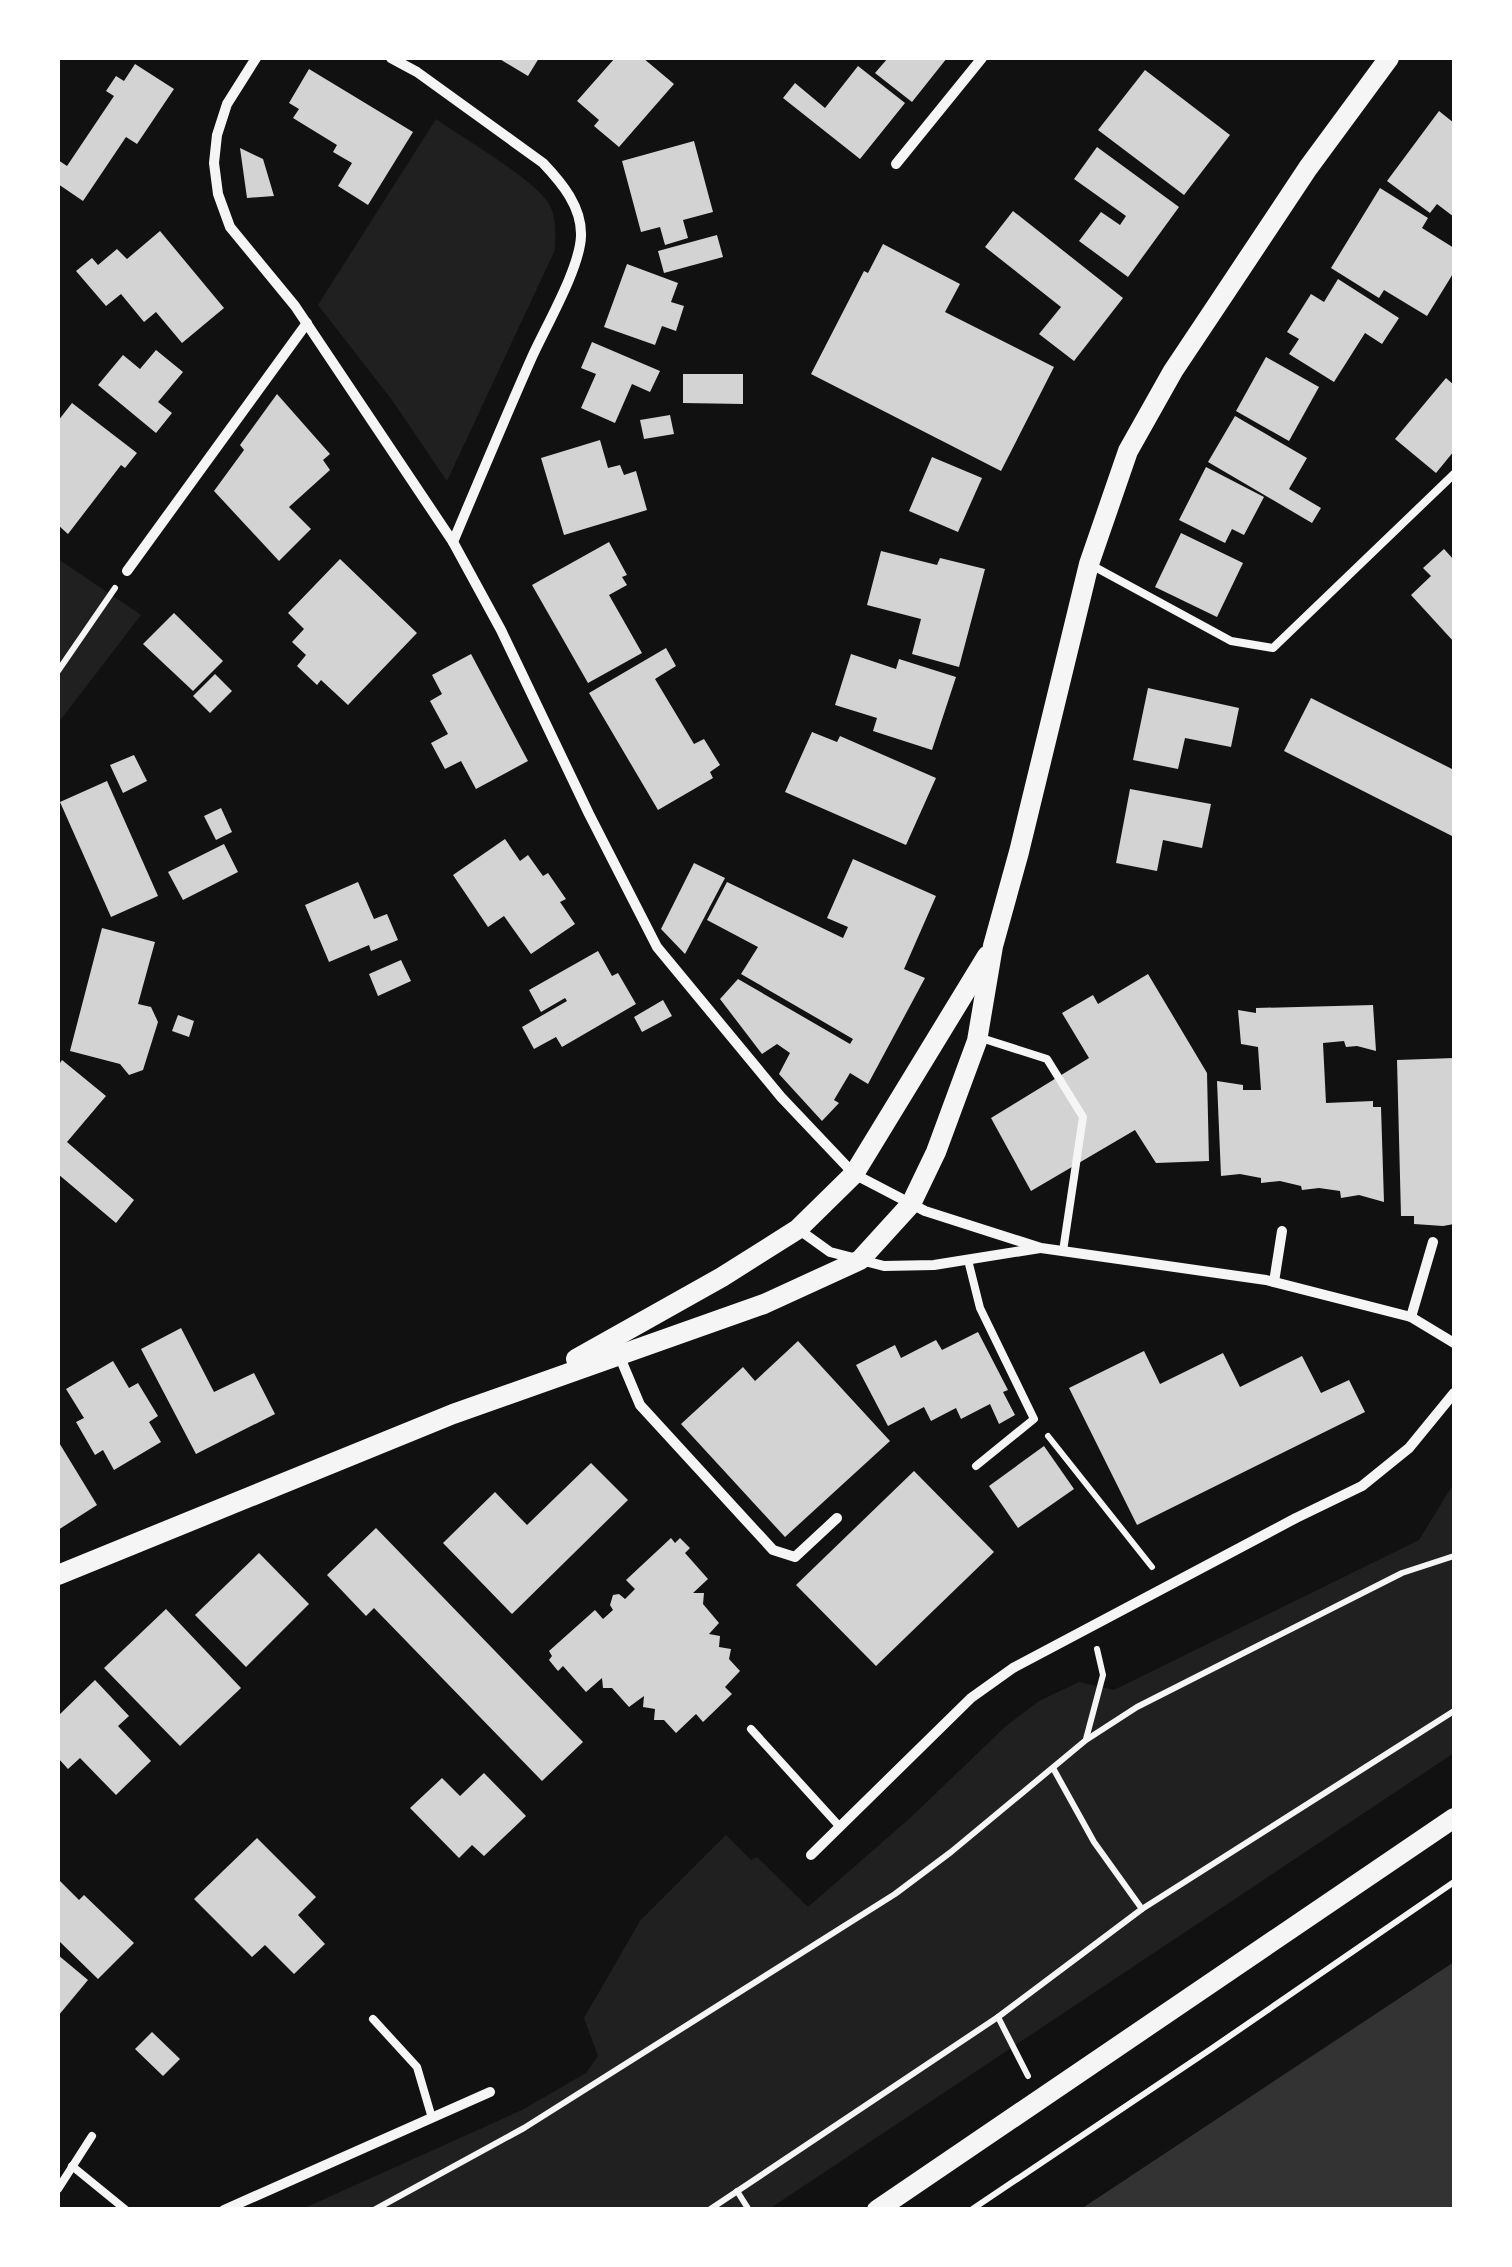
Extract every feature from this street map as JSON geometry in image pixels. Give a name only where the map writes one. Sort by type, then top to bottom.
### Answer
[{"type":"main road","points":[[58,1575],[453,1414],[764,1304],[860,1260],[911,1204],[936,1152],[978,1037],[993,946],[1020,852],[1089,564],[1128,452],[1173,371],[1308,168],[1389,58]]},
{"type":"main road","points":[[527,1386],[722,1277],[798,1229],[854,1174],[993,946]]},
{"type":"main road","points":[[877,2210],[1454,1818]]},
{"type":"street","points":[[256,58],[227,104],[217,135],[214,162],[218,194],[230,227],[296,306],[453,542],[501,630],[588,814],[657,947],[781,1097],[854,1174],[925,1211],[1041,1248],[1274,1282],[1410,1317],[1454,1343]]},
{"type":"street","points":[[391,58],[417,72],[544,163],[572,200],[582,232],[579,255],[453,542]]},
{"type":"street","points":[[896,164],[982,58]]},
{"type":"street","points":[[127,570],[307,323]]},
{"type":"street","points":[[798,1229],[830,1252],[884,1266],[934,1266],[1041,1248]]},
{"type":"street","points":[[1274,1282],[1282,1230]]},
{"type":"street","points":[[1410,1317],[1433,1242]]},
{"type":"street","points":[[618,1354],[640,1405],[773,1550],[795,1558],[837,1518]]},
{"type":"street","points":[[810,1856],[971,1698],[1013,1668],[1362,1486],[1409,1448],[1454,1392]]},
{"type":"street","points":[[224,2210],[490,2092]]},
{"type":"lane","points":[[1089,564],[1231,641],[1273,648],[1454,474]]},
{"type":"lane","points":[[978,1037],[1047,1059],[1083,1116],[1062,1251]]},
{"type":"lane","points":[[968,1260],[980,1308],[1034,1419],[976,1466]]},
{"type":"lane","points":[[751,1729],[840,1827]]},
{"type":"lane","points":[[373,2019],[417,2066],[432,2118]]},
{"type":"lane","points":[[58,2190],[92,2136]]},
{"type":"lane","points":[[72,2166],[126,2210]]},
{"type":"path","points":[[58,670],[127,570]]},
{"type":"path","points":[[1034,1419],[1168,1587]]},
{"type":"path","points":[[374,2210],[524,2128],[895,1894],[1086,1740],[1136,1707],[1402,1572],[1454,1556]]},
{"type":"path","points":[[1086,1740],[1103,1674],[1092,1626]]},
{"type":"path","points":[[709,2210],[998,2017],[1142,1909],[1454,1711]]},
{"type":"path","points":[[1052,1768],[1094,1842],[1142,1909]]},
{"type":"path","points":[[970,2210],[1454,1882]]},
{"type":"path","points":[[998,2017],[1040,2099]]},
{"type":"path","points":[[737,2191],[749,2210]]},
{"type":"shaded area","points":[[436,119],[514,171],[541,194],[552,209],[555,233],[555,250],[447,481],[392,400],[318,305]]},
{"type":"shaded area","points":[[58,559],[141,615],[58,723]]},
{"type":"shaded area","points":[[1454,1483],[1454,1753],[769,2209],[300,2210],[522,2110],[586,2073],[598,2056],[584,2018],[640,1921],[726,1835],[751,1860],[757,1857],[808,1907],[909,1819],[1006,1726],[1039,1701],[1079,1682],[1114,1690],[1419,1540]]},
{"type":"shaded area","points":[[1454,1957],[1454,2209],[1077,2210]]},
{"type":"pier","points":[[1454,1952],[1454,1962],[1081,2209],[1072,2210],[1331,2031]]},
{"type":"building","points":[[498,58],[539,58],[528,76]]},
{"type":"building","points":[[615,58],[643,58],[674,84],[619,147],[594,126],[599,120],[577,101]]},
{"type":"building","points":[[888,58],[947,58],[912,102],[875,73]]},
{"type":"building","points":[[135,64],[174,89],[137,144],[126,137],[83,201],[58,184],[58,160],[67,166],[114,96],[106,91],[116,76],[124,81]]},
{"type":"building","points":[[858,66],[905,103],[860,159],[783,98],[795,83],[825,108]]},
{"type":"building","points":[[309,69],[413,132],[368,205],[338,186],[352,163],[333,152],[337,145],[293,118],[299,109],[289,103]]},
{"type":"building","points":[[1145,70],[1230,135],[1184,195],[1098,130]]},
{"type":"building","points":[[1439,111],[1454,123],[1454,217],[1437,204],[1430,213],[1387,181]]},
{"type":"building","points":[[694,141],[713,212],[683,220],[688,238],[665,245],[660,227],[641,232],[622,161]]},
{"type":"building","points":[[1097,147],[1179,207],[1128,277],[1079,241],[1101,212],[1120,225],[1126,216],[1074,179]]},
{"type":"building","points":[[240,148],[263,159],[274,196],[247,198]]},
{"type":"building","points":[[1380,188],[1428,218],[1422,228],[1454,248],[1454,272],[1427,316],[1384,290],[1379,298],[1331,268]]},
{"type":"building","points":[[1013,211],[1123,298],[1074,361],[1039,334],[1061,307],[985,247]]},
{"type":"building","points":[[160,231],[224,308],[182,343],[156,312],[144,322],[121,294],[106,306],[76,271],[92,258],[98,265],[117,249],[127,259]]},
{"type":"building","points":[[717,235],[723,257],[664,273],[658,251]]},
{"type":"building","points":[[883,244],[960,284],[945,312],[1054,367],[1001,471],[811,374],[864,271],[868,273]]},
{"type":"building","points":[[627,264],[678,283],[671,302],[684,306],[676,331],[662,326],[655,345],[604,327]]},
{"type":"building","points":[[1338,279],[1399,318],[1382,344],[1365,333],[1334,382],[1289,354],[1299,339],[1287,332],[1311,294],[1324,302]]},
{"type":"building","points":[[592,342],[660,371],[650,392],[632,384],[615,423],[581,408],[596,374],[581,368]]},
{"type":"building","points":[[156,350],[183,372],[158,402],[172,413],[156,433],[98,385],[123,355],[140,369]]},
{"type":"building","points":[[1266,357],[1319,387],[1289,441],[1236,411]]},
{"type":"building","points":[[683,374],[743,374],[743,404],[683,403]]},
{"type":"building","points":[[1446,378],[1454,385],[1454,451],[1436,473],[1395,439]]},
{"type":"building","points":[[277,394],[330,454],[323,460],[330,470],[289,507],[311,529],[279,561],[214,491],[244,450],[240,445]]},
{"type":"building","points":[[72,403],[137,453],[125,468],[121,465],[68,534],[58,525],[58,421]]},
{"type":"building","points":[[670,415],[674,434],[644,439],[640,420]]},
{"type":"building","points":[[1235,416],[1307,458],[1289,489],[1321,508],[1312,523],[1208,462]]},
{"type":"building","points":[[600,440],[608,468],[620,465],[624,475],[636,471],[647,510],[564,535],[541,458]]},
{"type":"building","points":[[932,457],[982,478],[958,532],[909,511]]},
{"type":"building","points":[[1206,467],[1264,497],[1244,535],[1232,529],[1225,543],[1179,520]]},
{"type":"building","points":[[1181,533],[1243,563],[1217,617],[1155,587]]},
{"type":"building","points":[[609,542],[627,575],[622,577],[627,585],[609,595],[642,653],[588,683],[532,585]]},
{"type":"building","points":[[1444,549],[1454,560],[1454,642],[1411,595],[1431,576],[1423,568]]},
{"type":"building","points":[[881,551],[937,565],[940,558],[985,569],[959,667],[912,654],[921,619],[867,605]]},
{"type":"building","points":[[340,559],[417,633],[348,705],[321,680],[317,685],[297,666],[306,655],[292,642],[304,629],[288,613]]},
{"type":"building","points":[[174,613],[223,661],[193,691],[143,644]]},
{"type":"building","points":[[666,648],[676,666],[655,679],[694,744],[704,739],[720,765],[710,772],[713,778],[658,810],[589,693]]},
{"type":"building","points":[[471,654],[528,761],[476,789],[461,761],[445,769],[431,743],[448,734],[430,701],[442,694],[432,675]]},
{"type":"building","points":[[851,654],[896,669],[899,659],[956,677],[932,750],[873,731],[877,718],[835,705]]},
{"type":"building","points":[[215,674],[232,691],[210,713],[193,696]]},
{"type":"building","points":[[1148,688],[1239,708],[1231,747],[1185,738],[1178,769],[1133,760]]},
{"type":"building","points":[[1311,698],[1454,770],[1454,837],[1284,751]]},
{"type":"building","points":[[812,732],[837,742],[840,736],[936,778],[906,845],[785,792]]},
{"type":"building","points":[[134,755],[147,781],[123,793],[110,765]]},
{"type":"building","points":[[107,781],[158,896],[111,917],[60,802]]},
{"type":"building","points":[[1130,789],[1211,804],[1202,848],[1163,840],[1157,871],[1116,863]]},
{"type":"building","points":[[221,808],[232,832],[216,840],[204,816]]},
{"type":"building","points":[[505,839],[520,861],[528,855],[543,876],[548,873],[566,899],[560,902],[575,924],[531,954],[504,916],[488,927],[453,875]]},
{"type":"building","points":[[224,844],[238,872],[183,900],[168,872]]},
{"type":"building","points":[[853,859],[936,896],[904,969],[925,978],[868,1084],[850,1073],[834,1100],[839,1103],[822,1121],[779,1074],[790,1053],[777,1044],[762,1054],[720,999],[738,979],[850,1044],[853,1039],[741,974],[758,947],[707,920],[727,882],[843,938],[848,927],[827,918]]},
{"type":"building","points":[[694,863],[725,878],[685,954],[661,929]]},
{"type":"building","points":[[358,882],[374,919],[387,914],[398,940],[371,951],[369,945],[329,962],[305,905]]},
{"type":"building","points":[[102,928],[155,942],[138,1004],[151,1007],[158,1022],[143,1070],[129,1075],[120,1064],[70,1051]]},
{"type":"building","points":[[598,951],[612,976],[618,973],[636,1004],[562,1047],[556,1037],[534,1049],[522,1027],[567,1001],[565,998],[541,1012],[529,990]]},
{"type":"building","points":[[401,960],[411,981],[378,996],[369,974]]},
{"type":"building","points":[[1148,974],[1207,1073],[1209,1161],[1156,1163],[1135,1130],[1031,1191],[991,1118],[1089,1058],[1062,1013],[1093,995],[1098,1004]]},
{"type":"building","points":[[663,1000],[672,1016],[642,1032],[634,1017]]},
{"type":"building","points":[[1373,1005],[1376,1051],[1346,1047],[1344,1041],[1323,1043],[1326,1103],[1373,1101],[1373,1107],[1381,1107],[1384,1202],[1359,1195],[1341,1198],[1340,1191],[1302,1190],[1301,1186],[1280,1181],[1261,1183],[1261,1178],[1240,1174],[1221,1176],[1217,1081],[1243,1085],[1243,1090],[1261,1090],[1258,1047],[1241,1044],[1238,1010],[1256,1013],[1256,1008]]},
{"type":"building","points":[[178,1015],[194,1021],[189,1037],[172,1031]]},
{"type":"building","points":[[1454,1058],[1454,1224],[1414,1224],[1414,1216],[1401,1216],[1397,1060]]},
{"type":"building","points":[[62,1060],[106,1096],[67,1142],[134,1200],[116,1223],[58,1174],[58,1066]]},
{"type":"building","points":[[181,1328],[214,1392],[254,1373],[275,1414],[196,1454],[141,1349]]},
{"type":"building","points":[[978,1332],[1008,1390],[1003,1392],[1015,1415],[999,1424],[990,1404],[961,1419],[956,1408],[931,1421],[924,1407],[888,1426],[856,1365],[895,1345],[901,1358],[936,1340],[942,1350]]},
{"type":"building","points":[[798,1341],[890,1441],[785,1537],[681,1424],[743,1367],[755,1381]]},
{"type":"building","points":[[1144,1351],[1160,1384],[1223,1353],[1240,1387],[1302,1356],[1321,1393],[1349,1380],[1365,1412],[1137,1525],[1069,1388]]},
{"type":"building","points":[[113,1361],[129,1388],[138,1383],[158,1416],[149,1422],[161,1442],[114,1470],[103,1450],[95,1455],[76,1422],[84,1418],[66,1389]]},
{"type":"building","points":[[58,1441],[97,1505],[58,1530]]},
{"type":"building","points":[[1044,1446],[1074,1489],[1018,1528],[989,1486]]},
{"type":"building","points":[[591,1463],[628,1500],[512,1614],[443,1543],[495,1492],[527,1525]]},
{"type":"building","points":[[914,1471],[994,1552],[876,1666],[796,1585]]},
{"type":"building","points":[[376,1528],[583,1742],[542,1781],[374,1608],[366,1616],[327,1575]]},
{"type":"building","points":[[671,1538],[675,1543],[680,1538],[690,1548],[685,1553],[708,1579],[693,1593],[704,1593],[703,1604],[719,1623],[709,1634],[720,1636],[719,1647],[731,1649],[729,1659],[740,1671],[725,1687],[732,1694],[703,1722],[696,1714],[676,1733],[664,1720],[654,1720],[655,1709],[643,1707],[644,1696],[629,1707],[612,1688],[603,1688],[602,1678],[586,1692],[563,1666],[558,1671],[549,1660],[549,1651],[595,1610],[603,1619],[613,1610],[613,1595],[625,1599],[635,1589],[626,1580]]},
{"type":"building","points":[[259,1553],[309,1604],[246,1667],[195,1615]]},
{"type":"building","points":[[166,1609],[241,1688],[180,1746],[104,1668]]},
{"type":"building","points":[[95,1680],[129,1716],[118,1726],[151,1761],[116,1795],[80,1758],[68,1769],[58,1758],[58,1716]]},
{"type":"building","points":[[484,1773],[526,1816],[484,1856],[472,1845],[459,1858],[410,1808],[442,1778],[460,1796]]},
{"type":"building","points":[[257,1838],[316,1897],[298,1915],[325,1944],[294,1974],[265,1945],[252,1957],[194,1899]]},
{"type":"building","points":[[58,1879],[79,1900],[84,1895],[134,1943],[98,1979],[58,1940]]},
{"type":"building","points":[[58,1955],[88,1980],[58,2016]]},
{"type":"building","points":[[152,2032],[180,2059],[163,2076],[135,2049]]}]
